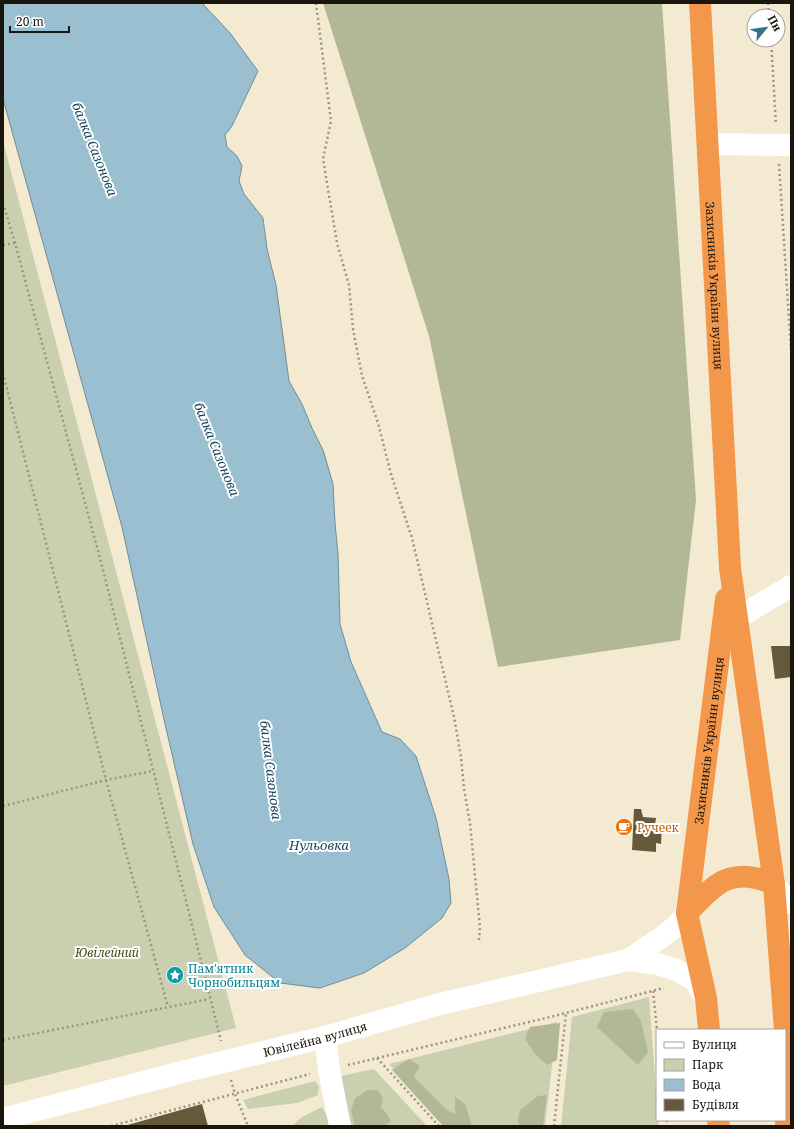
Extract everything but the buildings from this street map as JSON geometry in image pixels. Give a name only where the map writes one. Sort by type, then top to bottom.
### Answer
[{"type":"highway","name":"Захисників України вулиця","points":[[700,3],[730,568],[774,884],[785,1029]]},
{"type":"highway","name":"Захисників України вулиця","points":[[709,1029],[706,998],[687,913],[730,568]]},
{"type":"highway","points":[[687,913],[717,884],[731,878],[746,876],[760,878],[774,884]]},
{"type":"highway","points":[[786,1048],[788,1075],[786,1126]]},
{"type":"street","points":[[708,144],[784,145]]},
{"type":"street","points":[[737,618],[791,586]]},
{"type":"street","points":[[774,884],[786,900],[791,903]]},
{"type":"street","name":"Ювілейна вулиця","points":[[628,960],[662,937],[687,913]]},
{"type":"street","name":"Ювілейна вулиця","points":[[3,1119],[325,1036],[440,1004],[628,960],[658,964],[676,970],[694,980],[706,998]]},
{"type":"street","points":[[325,1036],[329,1070],[340,1126]]},
{"type":"path","points":[[316,3],[331,121],[323,159],[337,243],[349,286],[353,329],[362,376],[378,423],[391,474],[412,538],[454,718],[470,823],[480,928],[479,940]]},
{"type":"path","points":[[772,48],[784,145],[791,350]]},
{"type":"path","points":[[3,203],[102,562],[209,999],[3,1040]]},
{"type":"path","points":[[3,246],[15,243]]},
{"type":"path","points":[[3,373],[106,780],[168,1007]]},
{"type":"path","points":[[3,806],[106,780],[153,771]]},
{"type":"path","points":[[111,1126],[377,1058],[665,988]]},
{"type":"path","points":[[653,991],[657,1029]]},
{"type":"path","points":[[554,1126],[566,1013]]},
{"type":"path","points":[[377,1058],[439,1126]]},
{"type":"path","points":[[235,1094],[248,1126]]},
{"type":"green space","points":[[323,3],[662,3],[696,500],[680,640],[498,667],[429,336]]},
{"type":"green space","name":"Ювілейний","points":[[3,141],[236,1028],[3,1086]]},
{"type":"green space","points":[[649,997],[656,1090],[656,1121],[658,1121],[659,1126],[561,1126],[572,1017]]},
{"type":"green space","points":[[633,1009],[641,1021],[648,1052],[638,1065],[597,1027],[604,1012]]},
{"type":"green space","points":[[557,1022],[545,1126],[446,1126],[389,1064]]},
{"type":"green space","points":[[560,1023],[557,1060],[547,1065],[535,1054],[525,1039],[530,1027]]},
{"type":"green space","points":[[409,1059],[420,1066],[414,1077],[447,1110],[455,1114],[455,1097],[465,1104],[472,1126],[443,1126],[392,1070]]},
{"type":"green space","points":[[374,1069],[427,1126],[350,1126],[341,1076]]},
{"type":"green space","points":[[315,1081],[319,1086],[318,1095],[297,1103],[248,1109],[243,1100]]},
{"type":"green space","points":[[368,1090],[378,1090],[383,1098],[381,1107],[391,1121],[386,1126],[355,1126],[351,1111],[355,1098]]},
{"type":"green space","points":[[547,1095],[543,1126],[519,1126],[518,1120],[520,1110],[538,1096]]},
{"type":"green space","points":[[322,1107],[327,1116],[329,1126],[292,1126],[302,1117]]},
{"type":"water","name":"Нульовка","points":[[3,3],[202,3],[230,33],[258,71],[232,126],[225,135],[227,147],[237,156],[242,166],[239,181],[244,194],[263,218],[267,249],[276,285],[289,381],[302,404],[323,450],[333,484],[338,554],[340,624],[351,662],[382,732],[400,739],[416,756],[436,818],[449,879],[451,903],[442,918],[405,948],[364,973],[320,988],[280,983],[245,955],[214,907],[193,844],[122,527],[3,99]]},
{"type":"place","name":"Ручеек","points":[[624,827]]},
{"type":"place","name":"Пам'ятник Чорнобильцям","points":[[175,975]]},
{"type":"water label","name":"балка Сазонова","points":[[95,149]]},
{"type":"water label","name":"балка Сазонова","points":[[217,449]]},
{"type":"water label","name":"балка Сазонова","points":[[271,770]]}]
